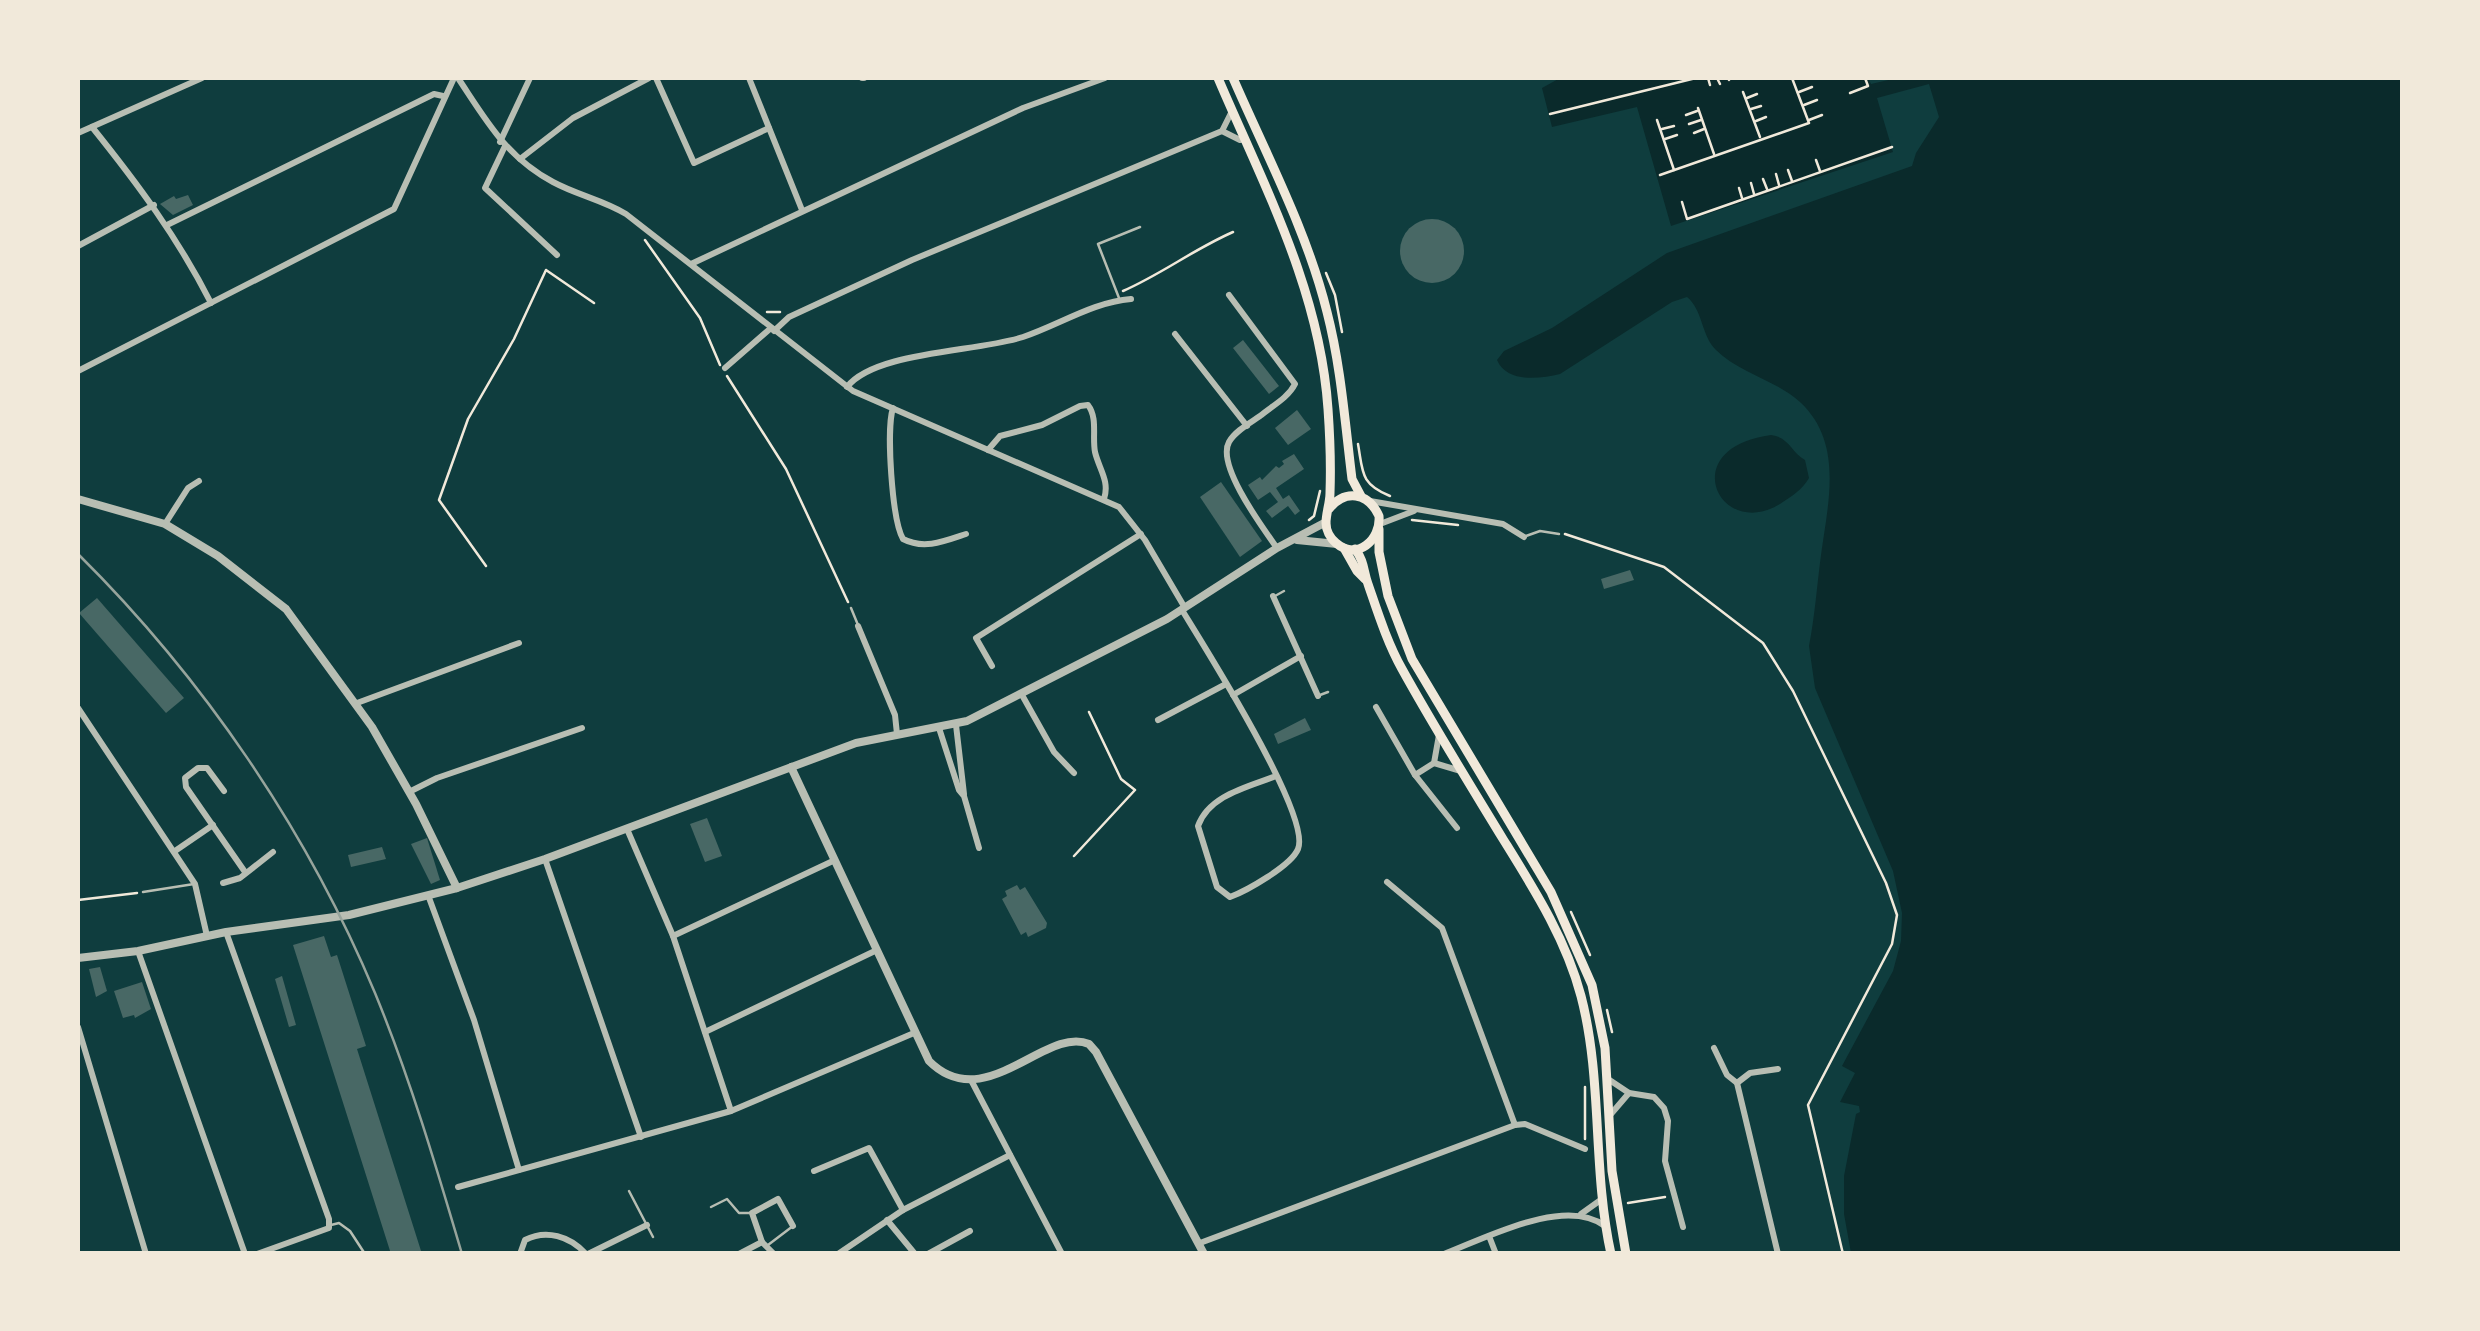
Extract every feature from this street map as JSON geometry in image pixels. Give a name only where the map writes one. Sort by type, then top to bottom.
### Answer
[{"type":"main road","points":[[1218,78],[1298,266],[1319,336],[1329,424],[1327,530],[1345,547],[1357,571],[1366,578],[1392,650],[1534,890],[1576,980],[1593,1060],[1602,1199],[1611,1254]]},
{"type":"main road","points":[[1234,78],[1318,280],[1337,360],[1352,479],[1380,516],[1379,552],[1388,596],[1412,658],[1551,892],[1584,962],[1602,1025],[1612,1171],[1626,1254]]},
{"type":"main road","points":[[1329,509],[1343,497],[1365,499]]},
{"type":"main road","points":[[1345,547],[1368,545],[1380,527]]},
{"type":"street","points":[[78,134],[188,80],[202,78]]},
{"type":"street","points":[[78,370],[396,207],[443,96],[457,78],[501,142],[520,159],[553,182],[604,201],[626,214],[847,387],[1104,498],[1122,510],[1141,534],[1233,696],[1276,776],[1298,832],[1299,848],[1276,870],[1230,897],[1216,887],[1198,826],[1200,819],[1212,804],[1276,776]]},
{"type":"street","points":[[530,78],[485,188],[556,256]]},
{"type":"street","points":[[520,159],[573,118],[652,78],[694,163],[769,128]]},
{"type":"street","points":[[749,78],[802,210]]},
{"type":"street","points":[[691,264],[1022,108],[1106,78]]},
{"type":"street","points":[[168,226],[434,94],[443,96]]},
{"type":"street","points":[[724,368],[789,317],[912,260],[1222,131],[1232,111]]},
{"type":"street","points":[[92,127],[154,205],[211,303]]},
{"type":"street","points":[[1222,131],[1240,140],[1245,138]]},
{"type":"street","points":[[78,246],[154,205]]},
{"type":"street","points":[[1229,295],[1295,384],[1289,394],[1229,442],[1227,463],[1241,493],[1277,548]]},
{"type":"street","points":[[847,387],[860,374],[882,364],[1019,338],[1118,296],[1132,298]]},
{"type":"street","points":[[1175,334],[1247,426]]},
{"type":"street","points":[[988,450],[1002,435],[1040,426],[1080,406],[1089,406],[1094,416],[1095,452],[1107,485],[1104,498]]},
{"type":"street","points":[[892,408],[888,428],[895,516],[903,539],[914,545],[940,543],[966,534]]},
{"type":"street","points":[[165,524],[199,480]]},
{"type":"street","points":[[78,499],[165,524],[248,578],[286,609],[357,703],[410,792],[457,888]]},
{"type":"street","points":[[1365,499],[1504,524],[1524,536]]},
{"type":"street","points":[[1380,527],[1415,511]]},
{"type":"street","points":[[1297,540],[1302,533],[1326,522]]},
{"type":"street","points":[[992,666],[976,638],[1141,534]]},
{"type":"street","points":[[78,958],[322,919],[457,888],[545,860],[856,743],[956,725],[1022,695],[1183,610],[1277,548],[1297,540],[1345,547]]},
{"type":"street","points":[[1274,596],[1318,696]]},
{"type":"street","points":[[858,626],[895,716],[897,734]]},
{"type":"street","points":[[357,703],[519,643]]},
{"type":"street","points":[[1233,696],[1300,656]]},
{"type":"street","points":[[1158,720],[1226,684]]},
{"type":"street","points":[[1022,695],[1054,752],[1074,773]]},
{"type":"street","points":[[1376,707],[1415,775],[1457,828]]},
{"type":"street","points":[[78,708],[81,718],[195,884],[207,936]]},
{"type":"street","points":[[565,720],[569,732]]},
{"type":"street","points":[[956,725],[964,796],[979,848]]},
{"type":"street","points":[[410,792],[437,778],[582,728]]},
{"type":"street","points":[[939,728],[964,796]]},
{"type":"street","points":[[1415,775],[1434,763],[1439,734]]},
{"type":"street","points":[[1434,763],[1462,772]]},
{"type":"street","points":[[791,766],[930,1061],[951,1078],[971,1080],[1069,1042],[1090,1045],[1204,1254]]},
{"type":"street","points":[[224,791],[207,768],[198,768],[185,778],[186,787],[245,872]]},
{"type":"street","points":[[174,850],[213,825]]},
{"type":"street","points":[[627,829],[673,936],[731,1111]]},
{"type":"street","points":[[223,882],[236,880],[273,852]]},
{"type":"street","points":[[545,860],[642,1137]]},
{"type":"street","points":[[673,936],[835,860]]},
{"type":"street","points":[[1387,882],[1442,928],[1515,1125]]},
{"type":"street","points":[[428,895],[474,1020],[519,1170]]},
{"type":"street","points":[[226,932],[328,1212],[329,1226],[257,1254]]},
{"type":"street","points":[[705,1032],[877,950]]},
{"type":"street","points":[[138,951],[244,1254]]},
{"type":"street","points":[[78,1027],[146,1254]]},
{"type":"street","points":[[458,1188],[731,1111],[914,1033]]},
{"type":"street","points":[[1714,1048],[1727,1075],[1736,1083],[1778,1254]]},
{"type":"street","points":[[1736,1083],[1750,1073],[1778,1069]]},
{"type":"street","points":[[1608,1079],[1629,1093],[1654,1097],[1664,1108],[1668,1121],[1665,1161],[1683,1227]]},
{"type":"street","points":[[971,1080],[1062,1254]]},
{"type":"street","points":[[1610,1115],[1629,1093]]},
{"type":"street","points":[[1200,1244],[1515,1125],[1525,1124],[1585,1148]]},
{"type":"street","points":[[814,1171],[869,1148],[903,1210]]},
{"type":"street","points":[[838,1254],[903,1210],[1010,1155]]},
{"type":"street","points":[[774,1254],[764,1244],[752,1213],[778,1199],[793,1226]]},
{"type":"street","points":[[1444,1254],[1533,1220],[1580,1214],[1602,1199]]},
{"type":"street","points":[[1580,1214],[1606,1226]]},
{"type":"street","points":[[887,1220],[914,1254]]},
{"type":"street","points":[[520,1254],[527,1238],[548,1236],[570,1239],[587,1254],[647,1225]]},
{"type":"street","points":[[928,1254],[970,1231]]},
{"type":"street","points":[[1489,1236],[1496,1254]]},
{"type":"street","points":[[740,1254],[764,1244]]},
{"type":"lane","points":[[1118,296],[1098,244],[1140,226]]},
{"type":"lane","points":[[1524,536],[1540,531],[1560,534]]},
{"type":"lane","points":[[1274,596],[1284,592]]},
{"type":"lane","points":[[851,608],[858,626]]},
{"type":"lane","points":[[1318,696],[1328,692]]},
{"type":"lane","points":[[143,892],[195,884]]},
{"type":"lane","points":[[629,1191],[653,1237]]},
{"type":"lane","points":[[710,1208],[728,1199],[739,1213],[752,1213]]},
{"type":"lane","points":[[329,1226],[339,1223],[350,1230],[365,1254]]},
{"type":"lane","points":[[764,1244],[793,1226]]},
{"type":"path","points":[[1550,114],[1696,78]]},
{"type":"path","points":[[1708,78],[1710,85]]},
{"type":"path","points":[[1717,78],[1720,84]]},
{"type":"path","points":[[1792,78],[1808,120]]},
{"type":"path","points":[[1850,93],[1868,86],[1865,78]]},
{"type":"path","points":[[1798,92],[1812,87]]},
{"type":"path","points":[[1743,92],[1761,140]]},
{"type":"path","points":[[1746,98],[1757,94]]},
{"type":"path","points":[[1802,106],[1817,100]]},
{"type":"path","points":[[1750,110],[1761,106]]},
{"type":"path","points":[[1686,116],[1698,109],[1715,156]]},
{"type":"path","points":[[1660,175],[1822,115]]},
{"type":"path","points":[[1754,122],[1766,118]]},
{"type":"path","points":[[1657,120],[1674,170]]},
{"type":"path","points":[[1689,124],[1702,120]]},
{"type":"path","points":[[1661,130],[1674,126]]},
{"type":"path","points":[[1694,133],[1705,129]]},
{"type":"path","points":[[1664,140],[1677,135]]},
{"type":"path","points":[[1682,202],[1687,219],[1892,148]]},
{"type":"path","points":[[1816,160],[1821,172]]},
{"type":"path","points":[[1788,170],[1793,182]]},
{"type":"path","points":[[1776,174],[1780,186]]},
{"type":"path","points":[[1764,179],[1768,191]]},
{"type":"path","points":[[1750,184],[1755,195]]},
{"type":"path","points":[[1738,188],[1743,200]]},
{"type":"path","points":[[1118,296],[1154,278],[1196,248],[1232,232]]},
{"type":"path","points":[[643,237],[700,318],[717,360],[786,469],[851,608]]},
{"type":"path","points":[[486,566],[440,503],[468,418],[514,340],[546,270],[594,303]]},
{"type":"path","points":[[1371,487],[1396,498]]},
{"type":"path","points":[[1305,523],[1316,510]]},
{"type":"path","points":[[1409,520],[1462,526]]},
{"type":"path","points":[[1560,534],[1663,566],[1763,643],[1794,691],[1886,884],[1897,915],[1892,944],[1808,1105],[1843,1254]]},
{"type":"path","points":[[1074,856],[1134,790],[1122,779],[1089,712]]},
{"type":"path","points":[[78,900],[143,892]]},
{"type":"path","points":[[1584,1080],[1585,1148]]},
{"type":"path","points":[[1624,1204],[1676,1195]]},
{"type":"water","points":[[1560,78],[1868,78],[1871,84],[1897,78],[2402,78],[2402,1253],[1851,1253],[1844,1214],[1844,1176],[1856,1114],[1860,1112],[1859,1106],[1840,1102],[1855,1073],[1842,1066],[1893,971],[1901,941],[1902,913],[1893,871],[1815,688],[1809,646],[1830,474],[1823,436],[1800,402],[1716,350],[1687,297],[1672,302],[1560,374],[1516,376],[1497,360],[1504,351],[1552,328],[1667,253],[1912,166],[1939,117],[1929,84],[1877,98],[1893,152],[1671,226],[1637,107],[1552,127],[1542,88]]},
{"type":"water","points":[[1771,435],[1782,439],[1805,460],[1809,478],[1780,504],[1758,512],[1740,511],[1725,502],[1717,488],[1715,472],[1723,456],[1741,443]]},
{"type":"building","points":[[188,195],[193,205],[173,215],[160,204],[174,196],[176,199]]},
{"type":"building","points":[[1432,219],[1454,229],[1464,251],[1454,273],[1432,283],[1410,273],[1400,251],[1410,229]]},
{"type":"building","points":[[1243,340],[1279,386],[1269,394],[1233,348]]},
{"type":"building","points":[[1297,410],[1311,429],[1288,445],[1275,428]]},
{"type":"building","points":[[1294,454],[1304,469],[1276,488],[1283,499],[1289,495],[1300,511],[1295,515],[1288,506],[1272,518],[1266,511],[1278,502],[1270,492],[1258,500],[1248,485],[1260,477],[1262,480]]},
{"type":"building","points":[[1221,482],[1262,541],[1240,557],[1200,497]]},
{"type":"building","points":[[1630,570],[1634,580],[1604,589],[1601,579]]},
{"type":"building","points":[[97,598],[184,698],[166,713],[79,613]]},
{"type":"building","points":[[1305,718],[1311,730],[1278,744],[1274,734]]},
{"type":"building","points":[[707,818],[722,856],[705,862],[690,824]]},
{"type":"building","points":[[427,838],[440,880],[431,884],[411,844]]},
{"type":"building","points":[[382,847],[386,859],[351,867],[348,855]]},
{"type":"building","points":[[1017,885],[1020,890],[1025,887],[1047,923],[1046,928],[1028,937],[1026,932],[1021,935],[1002,899],[1007,896],[1005,891]]},
{"type":"building","points":[[324,936],[331,957],[337,955],[366,1046],[357,1049],[422,1254],[391,1254],[293,945]]},
{"type":"building","points":[[100,967],[107,991],[96,997],[89,969]]},
{"type":"building","points":[[282,976],[296,1025],[289,1027],[275,979]]},
{"type":"building","points":[[142,982],[151,1009],[135,1018],[123,1018],[114,991]]},
{"type":"railway","points":[[78,554],[168,652],[209,704],[284,815],[317,873],[348,932],[388,1025],[462,1254]]}]
